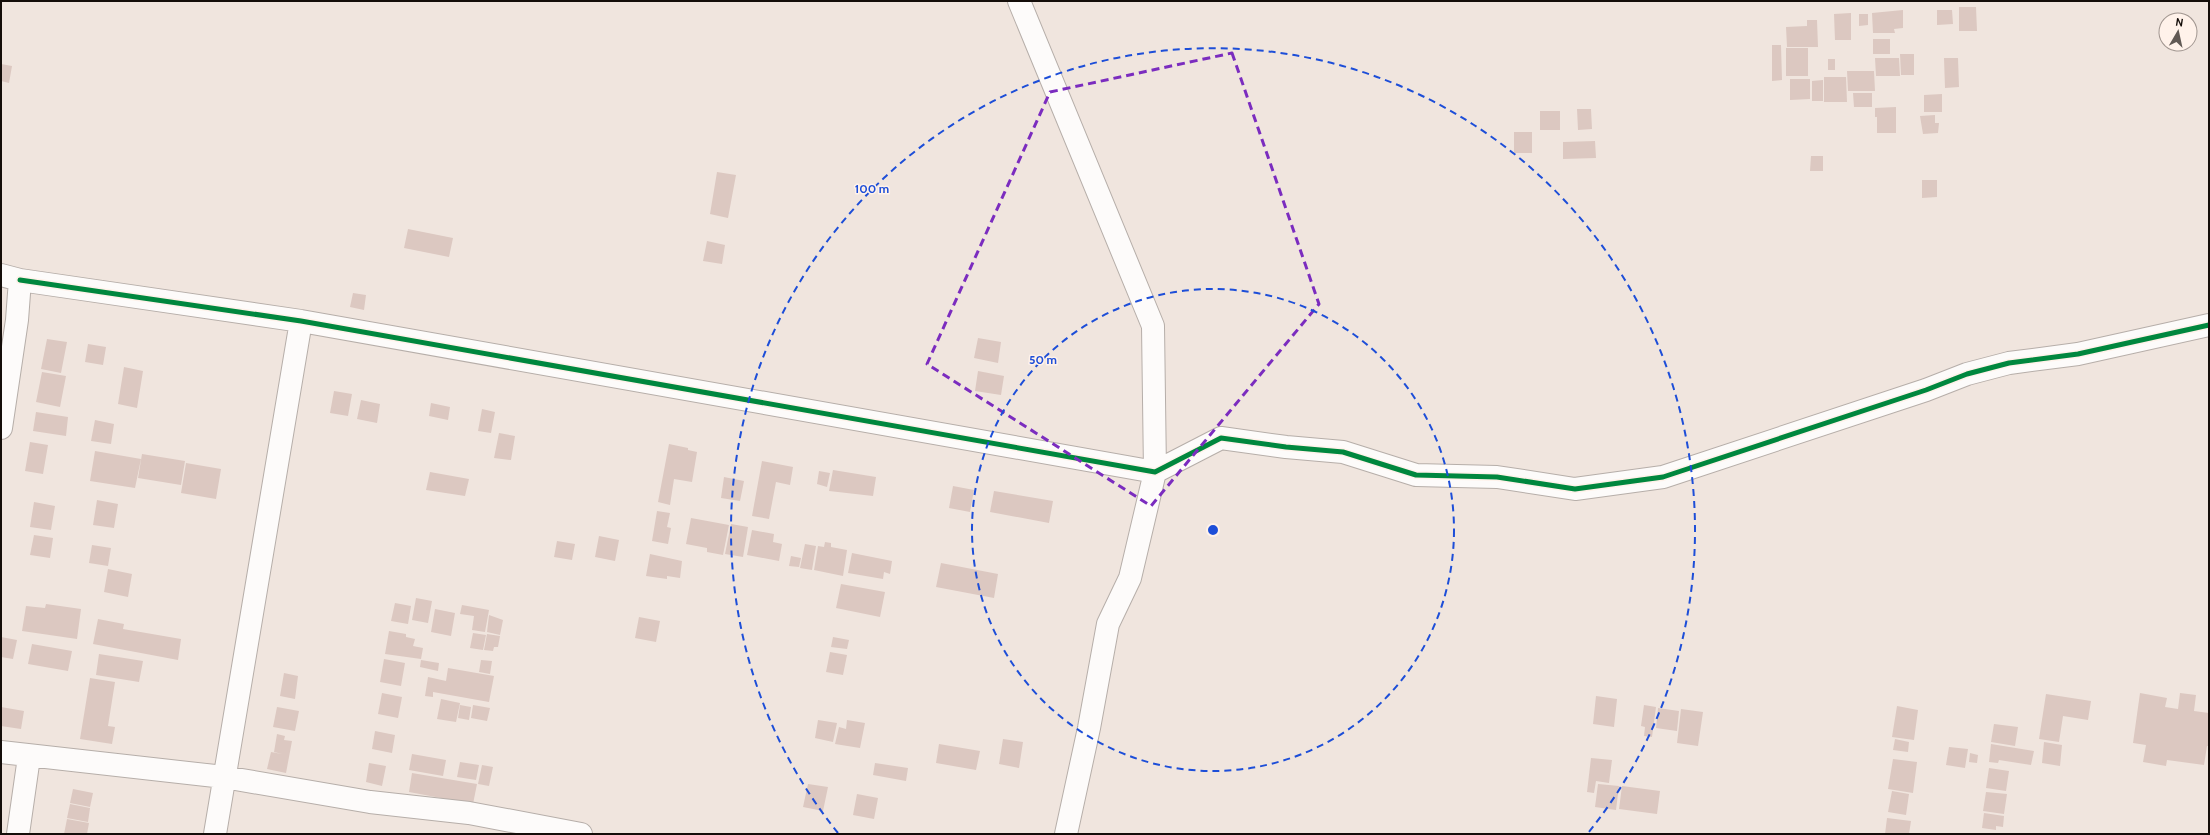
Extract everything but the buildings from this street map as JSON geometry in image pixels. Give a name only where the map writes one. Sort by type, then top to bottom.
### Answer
[{"type":"street","points":[[1018,1],[1152,326],[1155,472],[1130,578],[1108,624],[1089,728],[1066,834]]},
{"type":"street","points":[[1,428],[16,320],[10,278],[301,321],[1155,472],[1221,438],[1286,447],[1343,452],[1416,475],[1497,477],[1574,489],[1663,477],[1926,390],[1967,374],[2009,363],[2078,354],[2209,325]]},
{"type":"street","points":[[215,834],[301,321]]},
{"type":"street","points":[[1,752],[29,757],[224,777],[370,802],[468,813],[581,834]]},
{"type":"street","points":[[18,834],[29,757]]},
{"type":"highlighted area","points":[[1232,53],[1319,304],[1151,506],[927,364],[1050,92]]},
{"type":"cycle path","points":[[20,280],[301,321],[1155,472],[1221,438],[1286,447],[1343,452],[1416,475],[1497,477],[1575,489],[1663,477],[1926,390],[1967,374],[2009,363],[2078,354],[2209,325]]}]
